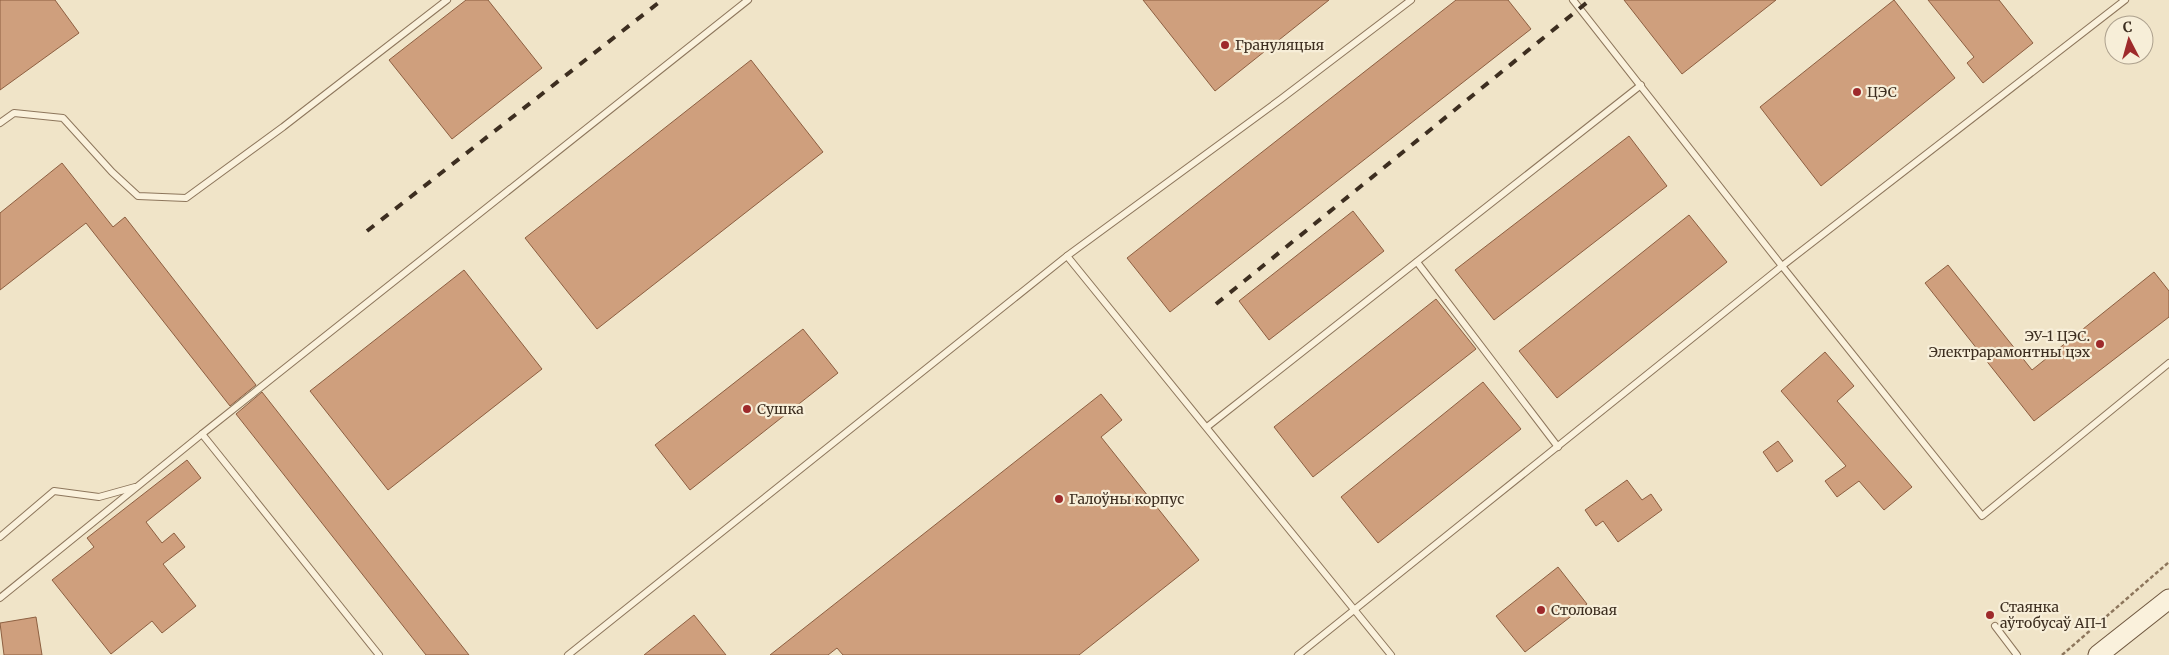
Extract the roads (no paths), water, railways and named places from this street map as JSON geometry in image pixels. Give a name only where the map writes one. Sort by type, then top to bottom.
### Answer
[{"type":"main road","points":[[2098,655],[2169,599]]},
{"type":"lane","points":[[0,123],[14,113],[63,118],[112,172],[138,196],[186,198],[283,127],[447,0]]},
{"type":"lane","points":[[0,598],[202,434],[748,0]]},
{"type":"lane","points":[[568,655],[1068,256],[1281,99],[1411,0]]},
{"type":"lane","points":[[1573,0],[1982,516],[2169,363]]},
{"type":"lane","points":[[1298,655],[1782,266],[2125,0]]},
{"type":"lane","points":[[1206,427],[1641,85]]},
{"type":"lane","points":[[1068,256],[1391,655]]},
{"type":"lane","points":[[1417,262],[1558,446]]},
{"type":"lane","points":[[202,434],[379,655]]},
{"type":"lane","points":[[0,537],[54,491],[99,497],[138,486]]},
{"type":"lane","points":[[1994,626],[2017,655]]},
{"type":"railway","points":[[367,231],[662,0]]},
{"type":"railway","points":[[1216,304],[1590,0]]},
{"type":"place","name":"Грануляцыя","points":[[1225,45]]},
{"type":"place","name":"ЦЭС","points":[[1857,92]]},
{"type":"place","name":"ЭУ-1 ЦЭС. Электрарамонтны цэх","points":[[2100,344]]},
{"type":"place","name":"Сушка","points":[[747,409]]},
{"type":"place","name":"Галоўны корпус","points":[[1059,499]]},
{"type":"place","name":"Столовая","points":[[1541,610]]},
{"type":"place","name":"Стаянка аўтобусаў АП-1","points":[[1990,615]]}]
